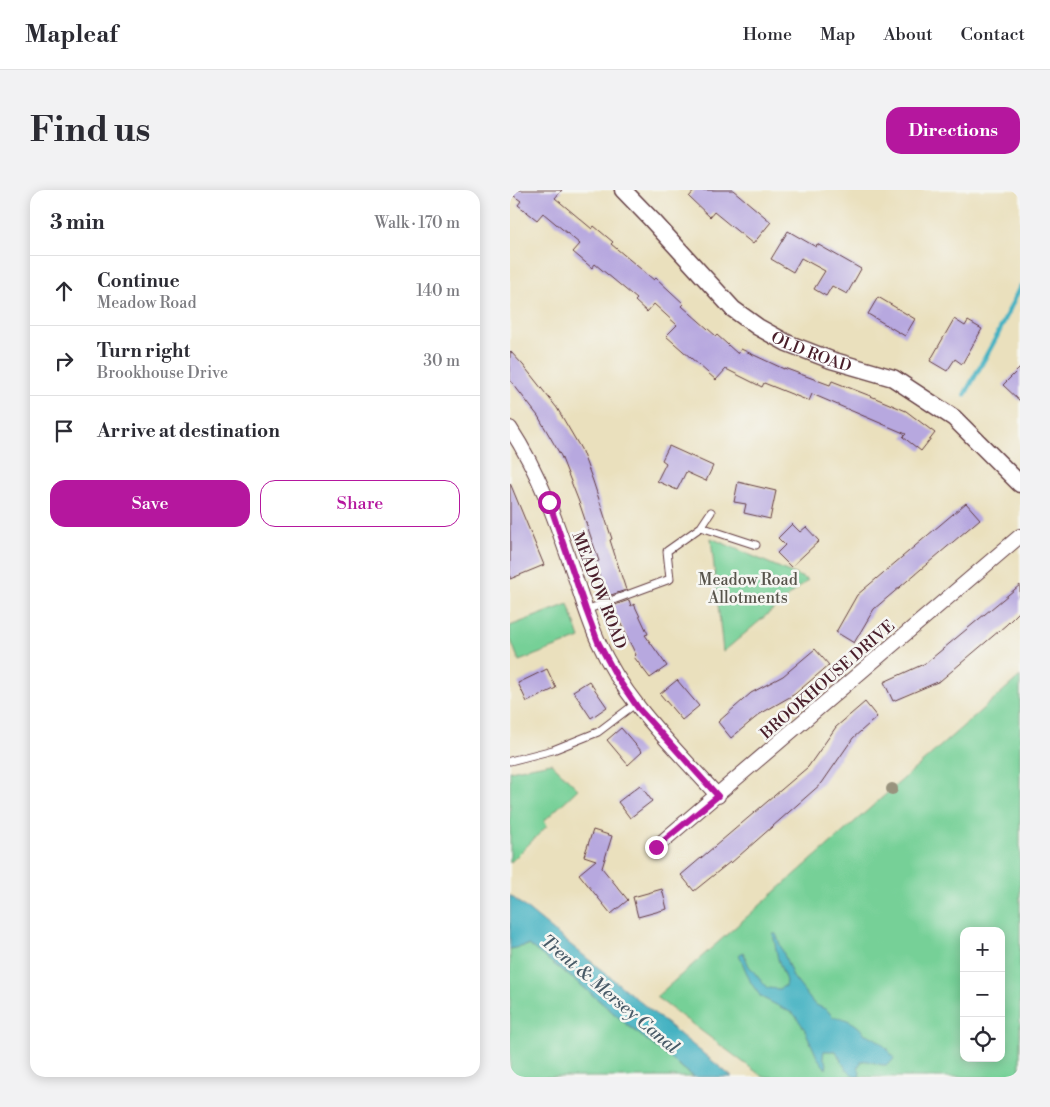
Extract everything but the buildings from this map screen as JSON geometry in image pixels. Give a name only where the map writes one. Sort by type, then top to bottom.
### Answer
[{"type":"street","name":"OLD ROAD","points":[[623,190],[734,309],[758,327],[787,343],[831,360],[893,378],[954,418],[1020,484]]},
{"type":"street","name":"MEADOW ROAD","points":[[510,428],[523,449],[549,502],[598,642],[610,664],[635,704],[718,796]]},
{"type":"street","name":"BROOKHOUSE DRIVE","points":[[656,847],[1020,536]]},
{"type":"lane","points":[[586,610],[670,579],[667,551],[701,527],[711,512]]},
{"type":"lane","points":[[701,527],[756,545]]},
{"type":"lane","points":[[510,761],[553,750],[598,732],[635,704]]},
{"type":"green space","name":"Meadow Road Allotments","points":[[711,538],[808,580],[723,652]]},
{"type":"green space","points":[[568,604],[580,638],[519,661],[510,638],[510,626]]},
{"type":"green space","points":[[1020,676],[1020,1077],[763,1077],[656,997]]},
{"type":"green space","points":[[551,763],[578,789],[544,821],[547,826],[510,863],[510,771]]},
{"type":"green space","points":[[529,945],[694,1077],[510,1077],[510,949]]},
{"type":"water","name":"Trent & Mersey Canal","points":[[510,895],[732,1077],[694,1077],[529,945],[510,949]]},
{"type":"water","points":[[773,934],[776,934],[793,977],[814,1004],[827,1010],[833,1017],[851,1022],[865,1034],[877,1040],[894,1058],[891,1062],[884,1065],[862,1061],[858,1067],[859,1077],[848,1071],[836,1051],[824,1051],[823,1057],[827,1064],[826,1069],[817,1057],[804,1028],[794,1014],[761,997],[751,983],[739,955],[743,952],[749,966],[767,988],[779,989],[785,986],[786,981],[778,959]]},
{"type":"waterway","points":[[965,394],[997,336],[1020,287]]},
{"type":"route","points":[[549,502],[598,642],[618,679],[638,708],[718,796],[656,847]]}]
